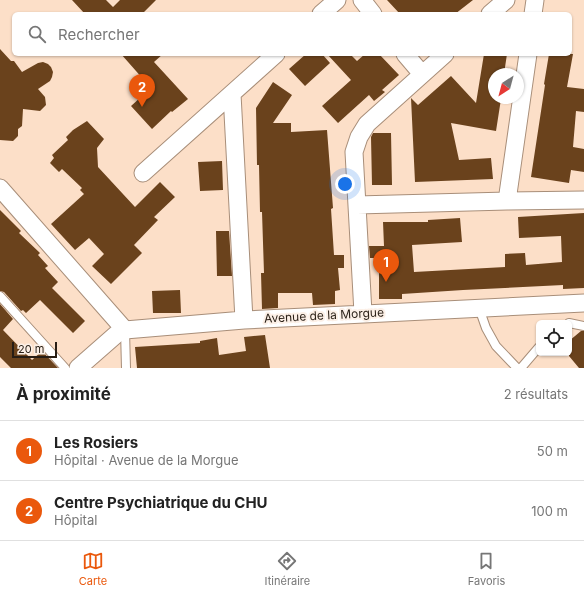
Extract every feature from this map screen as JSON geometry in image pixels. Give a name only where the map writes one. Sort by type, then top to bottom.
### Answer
[{"type":"street","points":[[362,0],[371,12]]},
{"type":"street","points":[[492,12],[506,0]]},
{"type":"street","points":[[533,12],[535,0]]},
{"type":"street","points":[[143,172],[274,56]]},
{"type":"street","points":[[407,56],[422,74]]},
{"type":"street","points":[[363,313],[354,152],[359,137],[367,124],[442,56]]},
{"type":"street","points":[[507,201],[528,56]]},
{"type":"street","points":[[232,94],[244,320]]},
{"type":"street","points":[[0,188],[125,330]]},
{"type":"street","points":[[357,205],[584,200]]},
{"type":"street","name":"Avenue de la Morgue","points":[[78,368],[119,332],[125,330],[244,320],[584,303]]},
{"type":"lane","points":[[0,296],[65,368]]},
{"type":"lane","points":[[479,308],[486,328],[496,346],[517,368]]},
{"type":"lane","points":[[572,324],[584,326]]},
{"type":"lane","points":[[125,330],[126,368]]},
{"type":"lane","points":[[521,368],[536,350]]},
{"type":"building","points":[[72,0],[106,0],[113,7],[120,0],[156,0],[144,12],[83,12]]},
{"type":"building","points":[[387,0],[473,0],[458,12],[398,12]]},
{"type":"building","points":[[0,49],[11,61],[14,61],[22,72],[38,63],[43,62],[51,67],[53,72],[50,81],[38,89],[45,97],[46,105],[40,111],[23,109],[22,126],[18,129],[18,136],[13,141],[0,140]]},
{"type":"building","points":[[573,54],[567,87],[584,89],[584,112],[576,111],[573,147],[584,149],[584,172],[571,170],[569,183],[531,177],[549,56],[572,56]]},
{"type":"building","points":[[123,56],[161,56],[154,62],[188,99],[172,112],[171,111],[152,129],[131,106],[151,88]]},
{"type":"building","points":[[304,56],[324,56],[330,63],[305,86],[289,69]]},
{"type":"building","points":[[329,56],[352,56],[357,61],[363,56],[381,56],[399,75],[382,90],[385,92],[374,101],[369,95],[338,123],[322,106],[351,80]]},
{"type":"building","points":[[484,56],[507,56],[505,68],[488,68],[488,104],[500,104],[496,131],[451,123],[459,160],[491,158],[493,179],[415,182],[411,98],[418,105],[451,76],[476,103]]},
{"type":"building","points":[[273,82],[292,95],[273,123],[291,123],[291,132],[327,130],[333,208],[331,209],[334,255],[344,255],[344,268],[338,268],[340,290],[335,291],[335,304],[313,305],[312,293],[278,293],[278,308],[262,309],[261,273],[264,273],[259,165],[257,165],[256,108]]},
{"type":"building","points":[[87,121],[104,139],[97,148],[98,167],[135,207],[160,182],[175,197],[154,217],[158,220],[134,245],[142,253],[111,284],[92,266],[104,254],[89,238],[75,250],[51,224],[84,194],[80,190],[82,188],[62,169],[59,172],[50,163],[54,158],[52,155],[68,140],[66,137],[73,130]]},
{"type":"building","points":[[373,133],[391,133],[392,185],[372,185],[371,137]]},
{"type":"building","points":[[222,161],[223,190],[200,191],[198,162]]},
{"type":"building","points":[[0,210],[21,231],[19,233],[40,253],[38,255],[48,266],[45,268],[58,282],[52,288],[85,321],[73,333],[40,300],[26,313],[23,310],[21,311],[4,292],[0,291]]},
{"type":"building","points":[[584,213],[584,288],[563,289],[563,285],[463,290],[402,294],[402,299],[379,299],[379,258],[370,258],[369,246],[384,246],[383,222],[428,222],[428,220],[460,218],[462,242],[412,245],[414,272],[505,267],[505,254],[525,253],[526,265],[562,262],[561,236],[519,238],[518,217]]},
{"type":"building","points":[[216,231],[229,231],[232,276],[217,276]]},
{"type":"building","points":[[180,290],[181,313],[153,313],[152,291]]},
{"type":"building","points":[[0,304],[13,319],[3,330],[32,360],[42,351],[58,368],[11,368],[0,357]]},
{"type":"building","points":[[581,331],[584,331],[584,368],[579,368],[569,356],[572,356],[572,338]]},
{"type":"building","points":[[265,335],[270,368],[137,368],[135,347],[200,343],[200,341],[217,338],[219,355],[246,351],[244,337]]},
{"type":"place","name":"Centre Psychiatrique du CHU","points":[[142,107]]},
{"type":"place","name":"Les Rosiers","points":[[386,282]]}]
